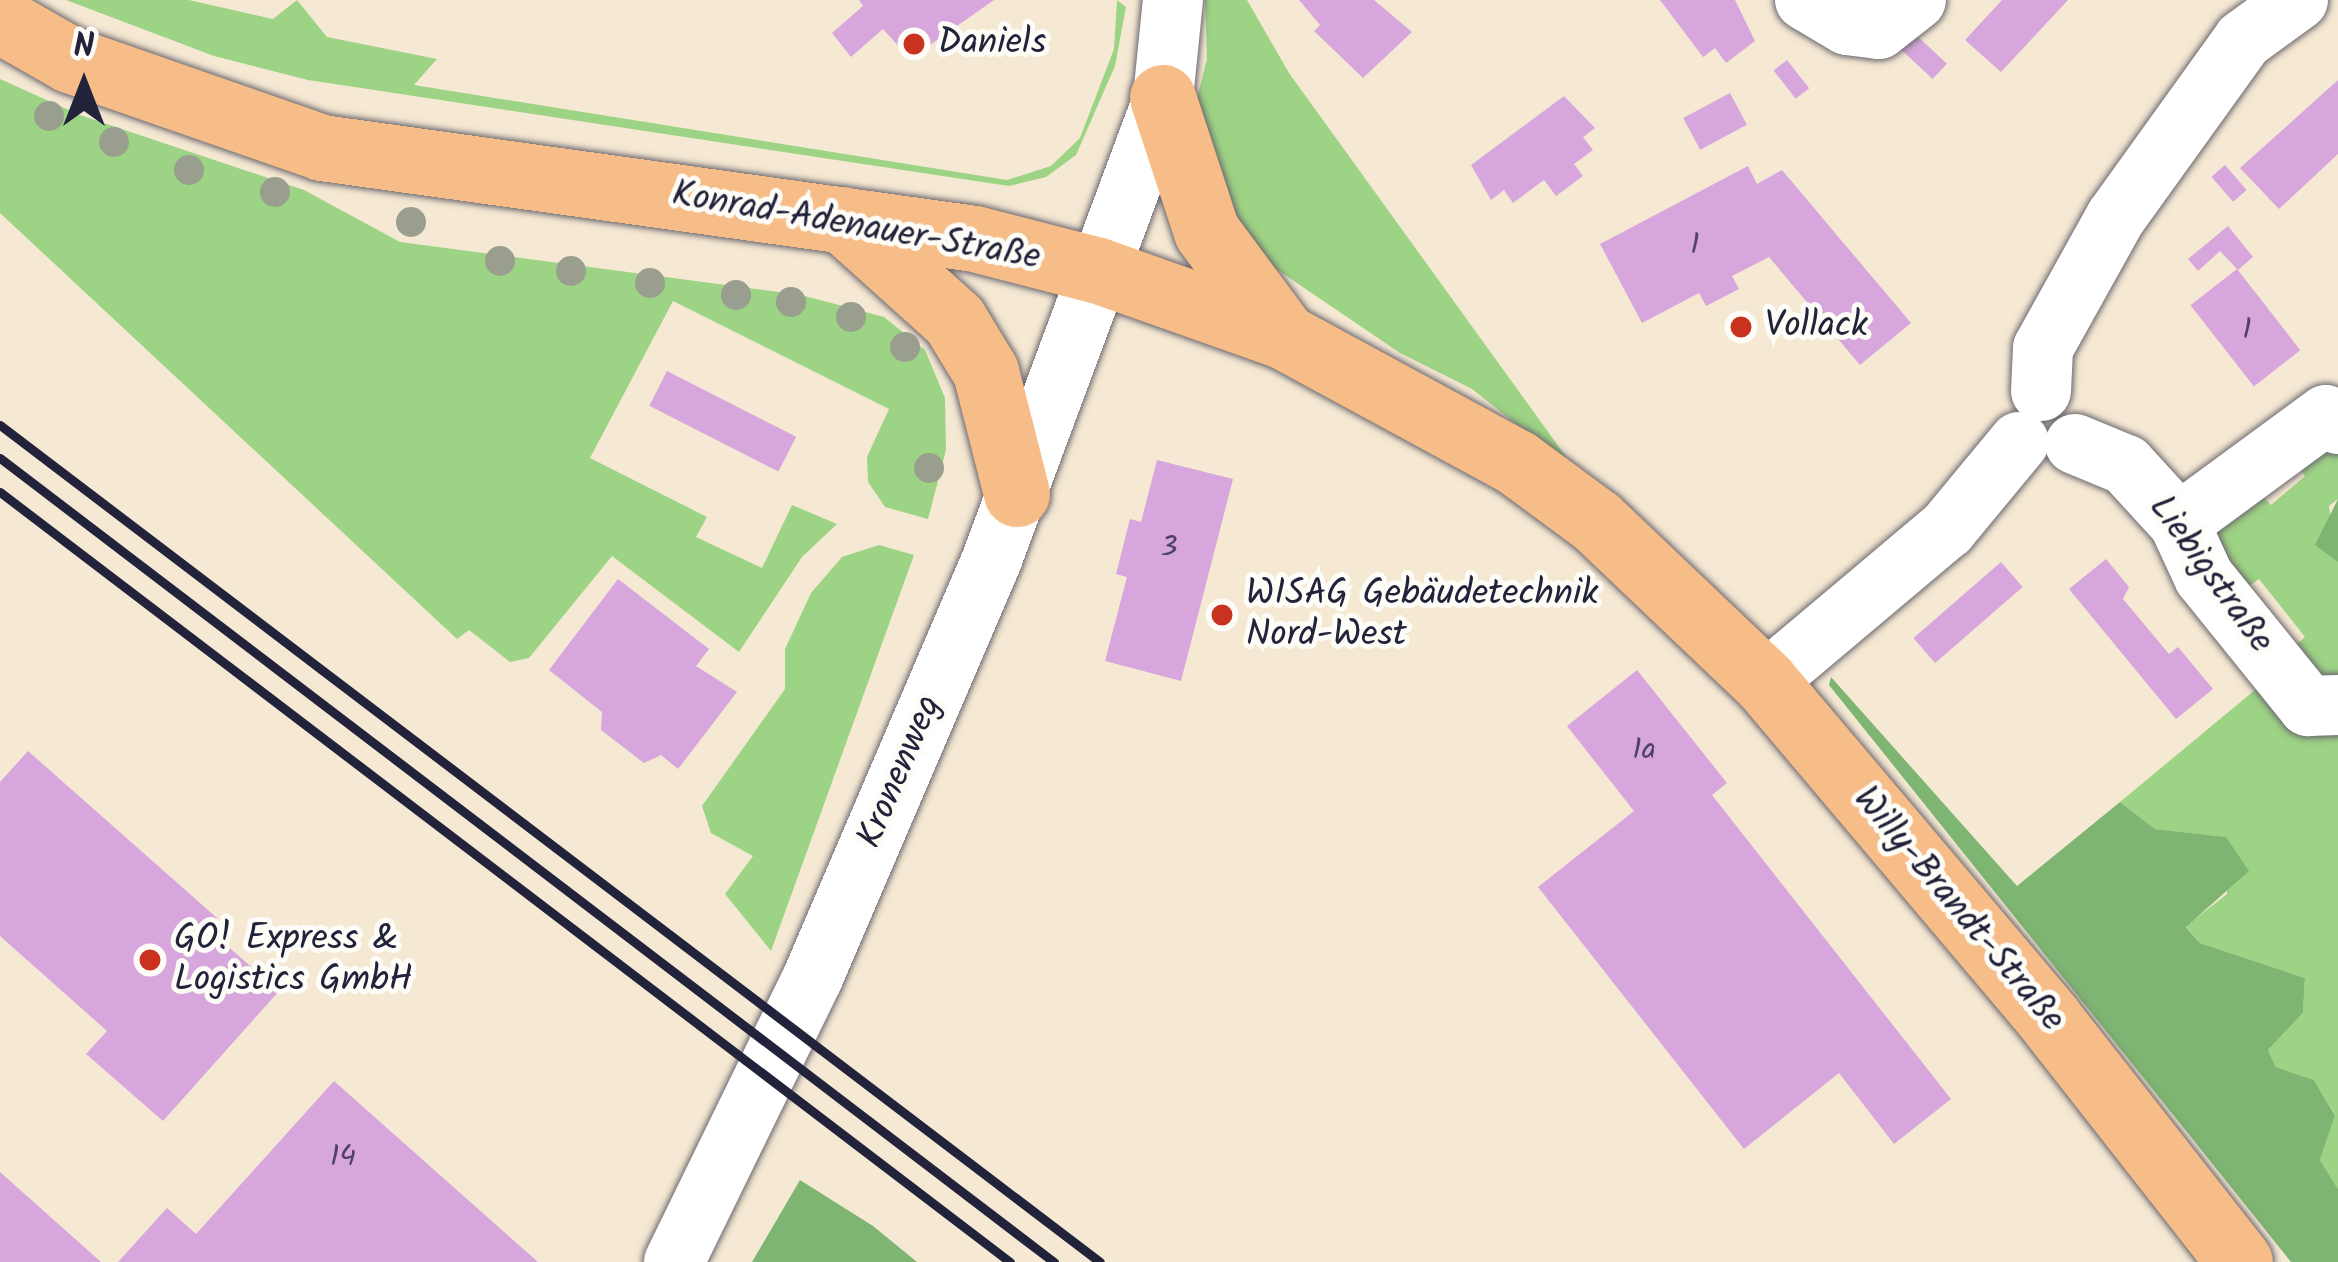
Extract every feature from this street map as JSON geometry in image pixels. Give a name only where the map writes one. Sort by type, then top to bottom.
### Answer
[{"type":"main road","name":"Konrad-Adenauer-Straße","points":[[0,20],[70,60],[322,148],[975,239],[1099,271],[1285,337],[1517,463],[1655,577]]},
{"type":"main road","points":[[1163,98],[1207,232],[1285,337]]},
{"type":"main road","points":[[841,218],[955,321],[986,372],[1017,494]]},
{"type":"main road","name":"Willy-Brandt-Straße","points":[[1655,577],[1765,682],[2051,1022],[2240,1262]]},
{"type":"street","name":"Kronenweg","points":[[674,1262],[813,977],[1017,494],[1163,98],[1173,0]]},
{"type":"street","points":[[1808,4],[1879,29],[1916,0]]},
{"type":"street","points":[[1765,682],[1947,529],[2045,425],[2043,349],[2116,218],[2243,40],[2298,0]]},
{"type":"street","points":[[2179,523],[2326,415],[2338,424]]},
{"type":"street","name":"Liebigstraße","points":[[2045,425],[2126,465],[2179,523],[2204,577],[2308,706],[2338,705]]},
{"type":"green space","points":[[66,0],[189,0],[273,19],[297,0],[327,37],[437,59],[414,85],[1007,180],[1051,166],[1080,138],[1114,49],[1117,0],[1126,7],[1115,66],[1076,155],[1046,177],[1009,186],[308,80],[214,56]]},
{"type":"green space","points":[[1205,0],[1247,0],[1289,73],[1577,472],[1472,389],[1400,353],[1269,264],[1232,228],[1196,102],[1207,59]]},
{"type":"green space","points":[[0,79],[80,115],[304,190],[400,242],[801,295],[884,317],[925,350],[945,398],[946,450],[928,519],[885,507],[868,482],[867,457],[889,409],[673,301],[590,458],[707,517],[696,537],[762,568],[792,505],[837,524],[802,557],[739,652],[612,556],[529,658],[510,662],[469,630],[457,639],[0,213]]},
{"type":"green space","points":[[2338,435],[2338,499],[2329,506],[2338,562],[2338,694],[2285,654],[2305,637],[2259,579],[2237,595],[2216,544],[2217,527],[2253,485],[2271,505],[2305,476],[2289,456]]},
{"type":"green space","points":[[2338,499],[2338,562],[2315,545]]},
{"type":"green space","points":[[879,545],[914,555],[771,951],[725,894],[753,856],[711,833],[702,806],[785,689],[785,649],[811,593],[842,557]]},
{"type":"green space","points":[[1831,677],[2017,886],[2120,802],[2155,829],[2226,837],[2249,871],[2186,927],[2200,943],[2305,978],[2303,1013],[2268,1050],[2276,1067],[2314,1080],[2335,1115],[2320,1160],[2338,1189],[2338,1262],[2291,1262],[1829,685]]},
{"type":"green space","points":[[2267,680],[2338,728],[2338,1189],[2320,1160],[2335,1114],[2314,1080],[2276,1067],[2268,1050],[2303,1013],[2305,978],[2200,943],[2186,926],[2227,894],[2226,837],[2155,829],[2120,802]]},
{"type":"green space","points":[[800,1180],[873,1226],[917,1262],[752,1262]]},
{"type":"building","name":"Daniels","points":[[859,0],[994,0],[910,59],[883,29],[851,57],[832,33],[863,6]]},
{"type":"building","points":[[1299,0],[1374,0],[1412,32],[1363,78],[1314,31],[1320,25]]},
{"type":"building","points":[[1660,0],[1735,0],[1755,41],[1726,63],[1715,48],[1703,57]]},
{"type":"building","points":[[2002,0],[2068,0],[2001,72],[1965,40]]},
{"type":"building","points":[[1914,33],[1947,64],[1933,79],[1900,48]]},
{"type":"building","points":[[1787,60],[1809,88],[1796,99],[1774,70]]},
{"type":"building","points":[[2338,80],[2338,154],[2279,209],[2240,168]]},
{"type":"building","points":[[1730,93],[1747,125],[1700,150],[1683,118]]},
{"type":"building","points":[[1564,96],[1595,128],[1583,137],[1593,150],[1574,164],[1583,176],[1556,196],[1544,180],[1513,203],[1504,190],[1491,200],[1471,165]]},
{"type":"building","points":[[2225,165],[2247,190],[2233,202],[2211,177]]},
{"type":"building","points":[[1748,166],[1757,184],[1782,170],[1911,323],[1860,365],[1769,257],[1732,276],[1739,289],[1706,306],[1699,293],[1642,323],[1600,244]]},
{"type":"building","points":[[2228,226],[2253,257],[2238,270],[2220,251],[2198,271],[2188,259]]},
{"type":"building","points":[[2237,269],[2300,350],[2254,386],[2191,305]]},
{"type":"building","points":[[667,371],[796,437],[778,472],[649,406]]},
{"type":"building","points":[[1157,460],[1233,479],[1181,681],[1105,661],[1127,577],[1116,574],[1130,519],[1141,522]]},
{"type":"building","points":[[2106,559],[2129,587],[2123,599],[2169,654],[2178,647],[2213,689],[2176,719],[2069,589]]},
{"type":"building","points":[[2001,562],[2023,587],[1935,663],[1913,638]]},
{"type":"building","points":[[618,579],[709,649],[696,666],[737,692],[678,769],[661,755],[644,763],[601,730],[602,712],[549,670]]},
{"type":"building","points":[[1637,670],[1727,783],[1712,795],[1951,1099],[1894,1144],[1839,1073],[1744,1149],[1538,887],[1634,811],[1567,726]]},
{"type":"building","name":"GO! Express & Logistics GmbH","points":[[28,751],[217,918],[208,929],[279,991],[163,1121],[86,1054],[107,1031],[0,936],[0,782]]},
{"type":"building","points":[[334,1081],[538,1262],[118,1262],[167,1208],[196,1234]]},
{"type":"building","points":[[0,1172],[101,1262],[0,1262]]},
{"type":"railway","points":[[0,425],[1100,1262]]},
{"type":"railway","points":[[0,458],[1054,1262]]},
{"type":"railway","points":[[0,492],[1010,1262]]},
{"type":"place","name":"Daniels","points":[[914,44]]},
{"type":"place","name":"Vollack","points":[[1741,327]]},
{"type":"place","name":"WISAG Gebäudetechnik Nord-West","points":[[1222,615]]},
{"type":"place","name":"GO! Express & Logistics GmbH","points":[[150,960]]}]
